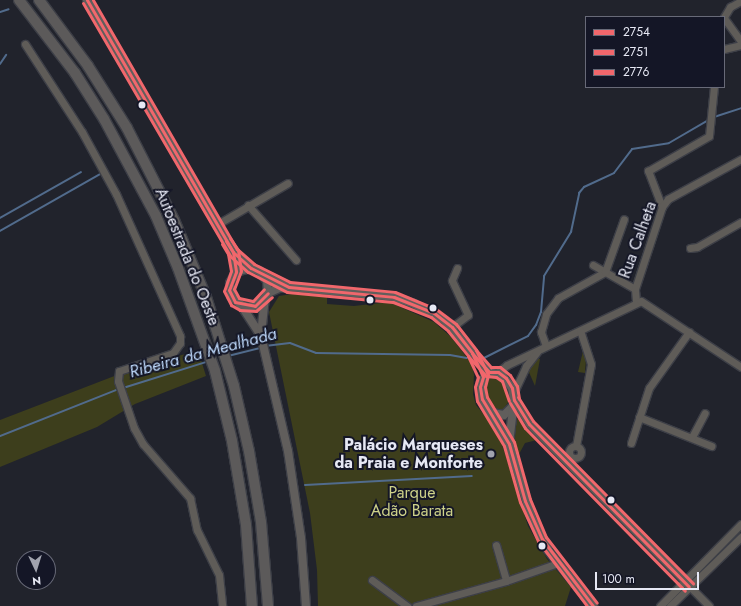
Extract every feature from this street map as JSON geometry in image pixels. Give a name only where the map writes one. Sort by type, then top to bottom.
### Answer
[{"type":"highway","name":"Autoestrada do Oeste","points":[[19,0],[79,80],[137,178],[178,268],[206,345],[232,441],[246,525],[252,606]]},
{"type":"highway","name":"Autoestrada do Oeste","points":[[39,0],[88,66],[127,128],[150,171],[192,261],[229,368],[249,451],[261,522],[268,606]]},
{"type":"main road","points":[[87,0],[233,252],[251,268],[289,287]]},
{"type":"main road","points":[[233,252],[236,272],[230,283],[229,290],[231,296],[241,305],[261,336],[296,492],[306,606]]},
{"type":"main road","points":[[236,272],[251,268]]},
{"type":"main road","points":[[261,336],[269,285],[263,275]]},
{"type":"main road","points":[[241,305],[255,306],[279,288],[289,287],[394,297],[434,313],[452,327],[490,374],[506,378],[513,400],[509,444]]},
{"type":"main road","points":[[490,374],[480,387],[482,399],[492,413],[509,444],[529,511],[542,539],[558,563],[593,606]]},
{"type":"main road","points":[[492,413],[504,415],[513,400]]},
{"type":"street","points":[[725,16],[730,7],[741,1]]},
{"type":"street","points":[[725,18],[741,41]]},
{"type":"street","points":[[25,44],[82,132],[116,194],[180,336],[180,343],[173,353],[119,370],[118,381],[142,444],[190,498],[197,530],[219,574],[222,606]]},
{"type":"street","points":[[725,49],[741,45]]},
{"type":"street","points":[[662,207],[648,171],[707,138],[711,127],[710,113],[714,88]]},
{"type":"street","name":"Rua Calheta","points":[[636,301],[635,289],[662,207],[668,199],[741,159]]},
{"type":"street","points":[[216,225],[288,183]]},
{"type":"street","points":[[248,205],[296,260]]},
{"type":"street","points":[[546,346],[541,332],[546,314],[558,298],[605,272],[624,219]]},
{"type":"street","points":[[690,248],[697,247],[741,222]]},
{"type":"street","points":[[593,265],[635,289]]},
{"type":"street","points":[[452,327],[468,315],[452,280],[457,268]]},
{"type":"street","points":[[490,374],[636,301],[645,301],[741,366]]},
{"type":"street","points":[[555,450],[569,450],[576,446],[591,364],[580,330]]},
{"type":"street","points":[[631,443],[649,388],[689,332]]},
{"type":"street","points":[[538,350],[526,366],[513,400],[529,424],[709,606]]},
{"type":"street","points":[[692,437],[704,414]]},
{"type":"street","points":[[639,417],[692,437],[711,446]]},
{"type":"street","points":[[569,450],[572,457],[579,457],[581,450],[576,446]]},
{"type":"street","points":[[670,606],[686,584],[741,524]]},
{"type":"street","points":[[660,606],[741,537]]},
{"type":"street","points":[[496,545],[506,580]]},
{"type":"street","points":[[416,606],[558,563]]},
{"type":"street","points":[[372,580],[407,606]]},
{"type":"green space","name":"Parque Adão Barata","points":[[292,294],[327,296],[327,304],[354,306],[389,302],[434,322],[451,337],[472,364],[474,375],[473,394],[476,405],[498,432],[528,526],[547,559],[571,587],[565,606],[318,606],[317,570],[310,513],[269,312],[279,296]]},
{"type":"green space","points":[[198,350],[206,376],[135,404],[97,427],[0,467],[0,420],[117,375]]},
{"type":"green space","points":[[583,351],[586,358],[585,373],[578,372]]},
{"type":"green space","points":[[537,358],[540,359],[535,386],[528,370]]},
{"type":"green space","points":[[493,377],[501,379],[508,388],[510,400],[502,411],[492,408],[485,395],[487,380]]},
{"type":"green space","points":[[520,415],[541,439],[525,443],[518,456],[514,434],[515,423]]},
{"type":"waterway","points":[[0,12],[9,9]]},
{"type":"waterway","points":[[0,64],[6,55]]},
{"type":"waterway","name":"Ribeira da Mealhada","points":[[714,117],[741,108]]},
{"type":"waterway","name":"Ribeira da Mealhada","points":[[484,358],[528,336],[536,325],[541,312],[544,276],[571,232],[579,193],[584,187],[614,173],[632,149],[669,143],[710,119]]},
{"type":"waterway","points":[[0,218],[81,172]]},
{"type":"waterway","points":[[0,231],[102,173]]},
{"type":"waterway","name":"Ribeira da Mealhada","points":[[265,346],[290,343],[316,353],[450,355],[467,358]]},
{"type":"waterway","name":"Ribeira da Mealhada","points":[[228,356],[261,348]]},
{"type":"waterway","name":"Ribeira da Mealhada","points":[[123,388],[209,361]]},
{"type":"waterway","name":"Ribeira da Mealhada","points":[[0,436],[119,389]]},
{"type":"waterway","points":[[305,485],[472,476]]},
{"type":"transit line","name":"2754","points":[[87,0],[233,252],[251,268],[289,287],[394,297],[434,313],[452,327],[472,353],[483,377],[480,387],[482,399],[509,444],[525,501],[542,539],[593,606]]},
{"type":"transit line","name":"2776","points":[[93,0],[237,249],[254,264],[290,282],[395,292],[436,309],[456,324],[476,350],[488,375],[485,387],[487,397],[514,442],[530,499],[546,537],[597,603]]},
{"type":"transit line","name":"2751","points":[[83,3],[230,256],[248,272],[287,292],[393,302],[431,317],[448,331],[468,356],[478,377],[475,387],[477,401],[504,446],[520,502],[538,541],[587,606]]},
{"type":"transit line","name":"2776","points":[[230,238],[238,250],[241,271],[234,289],[239,298],[253,301],[264,289]]},
{"type":"transit line","name":"2754","points":[[226,241],[233,252],[236,272],[229,290],[235,302],[255,306],[268,293]]},
{"type":"transit line","name":"2751","points":[[222,244],[228,254],[231,271],[224,291],[231,305],[240,310],[256,311],[272,297]]},
{"type":"transit line","name":"2776","points":[[476,350],[491,367],[500,367],[510,375],[517,386],[519,399]]},
{"type":"transit line","name":"2754","points":[[472,353],[489,372],[498,372],[506,378],[512,388],[514,400]]},
{"type":"transit line","name":"2751","points":[[468,356],[486,376],[496,377],[502,381],[509,401]]},
{"type":"transit line","name":"2776","points":[[518,397],[533,421],[693,583]]},
{"type":"transit line","name":"2754","points":[[514,400],[529,424],[689,587]]},
{"type":"transit line","name":"2751","points":[[510,403],[525,428],[685,591]]},
{"type":"place","name":"Palácio Marqueses da Praia e Monforte","points":[[491,454]]}]
